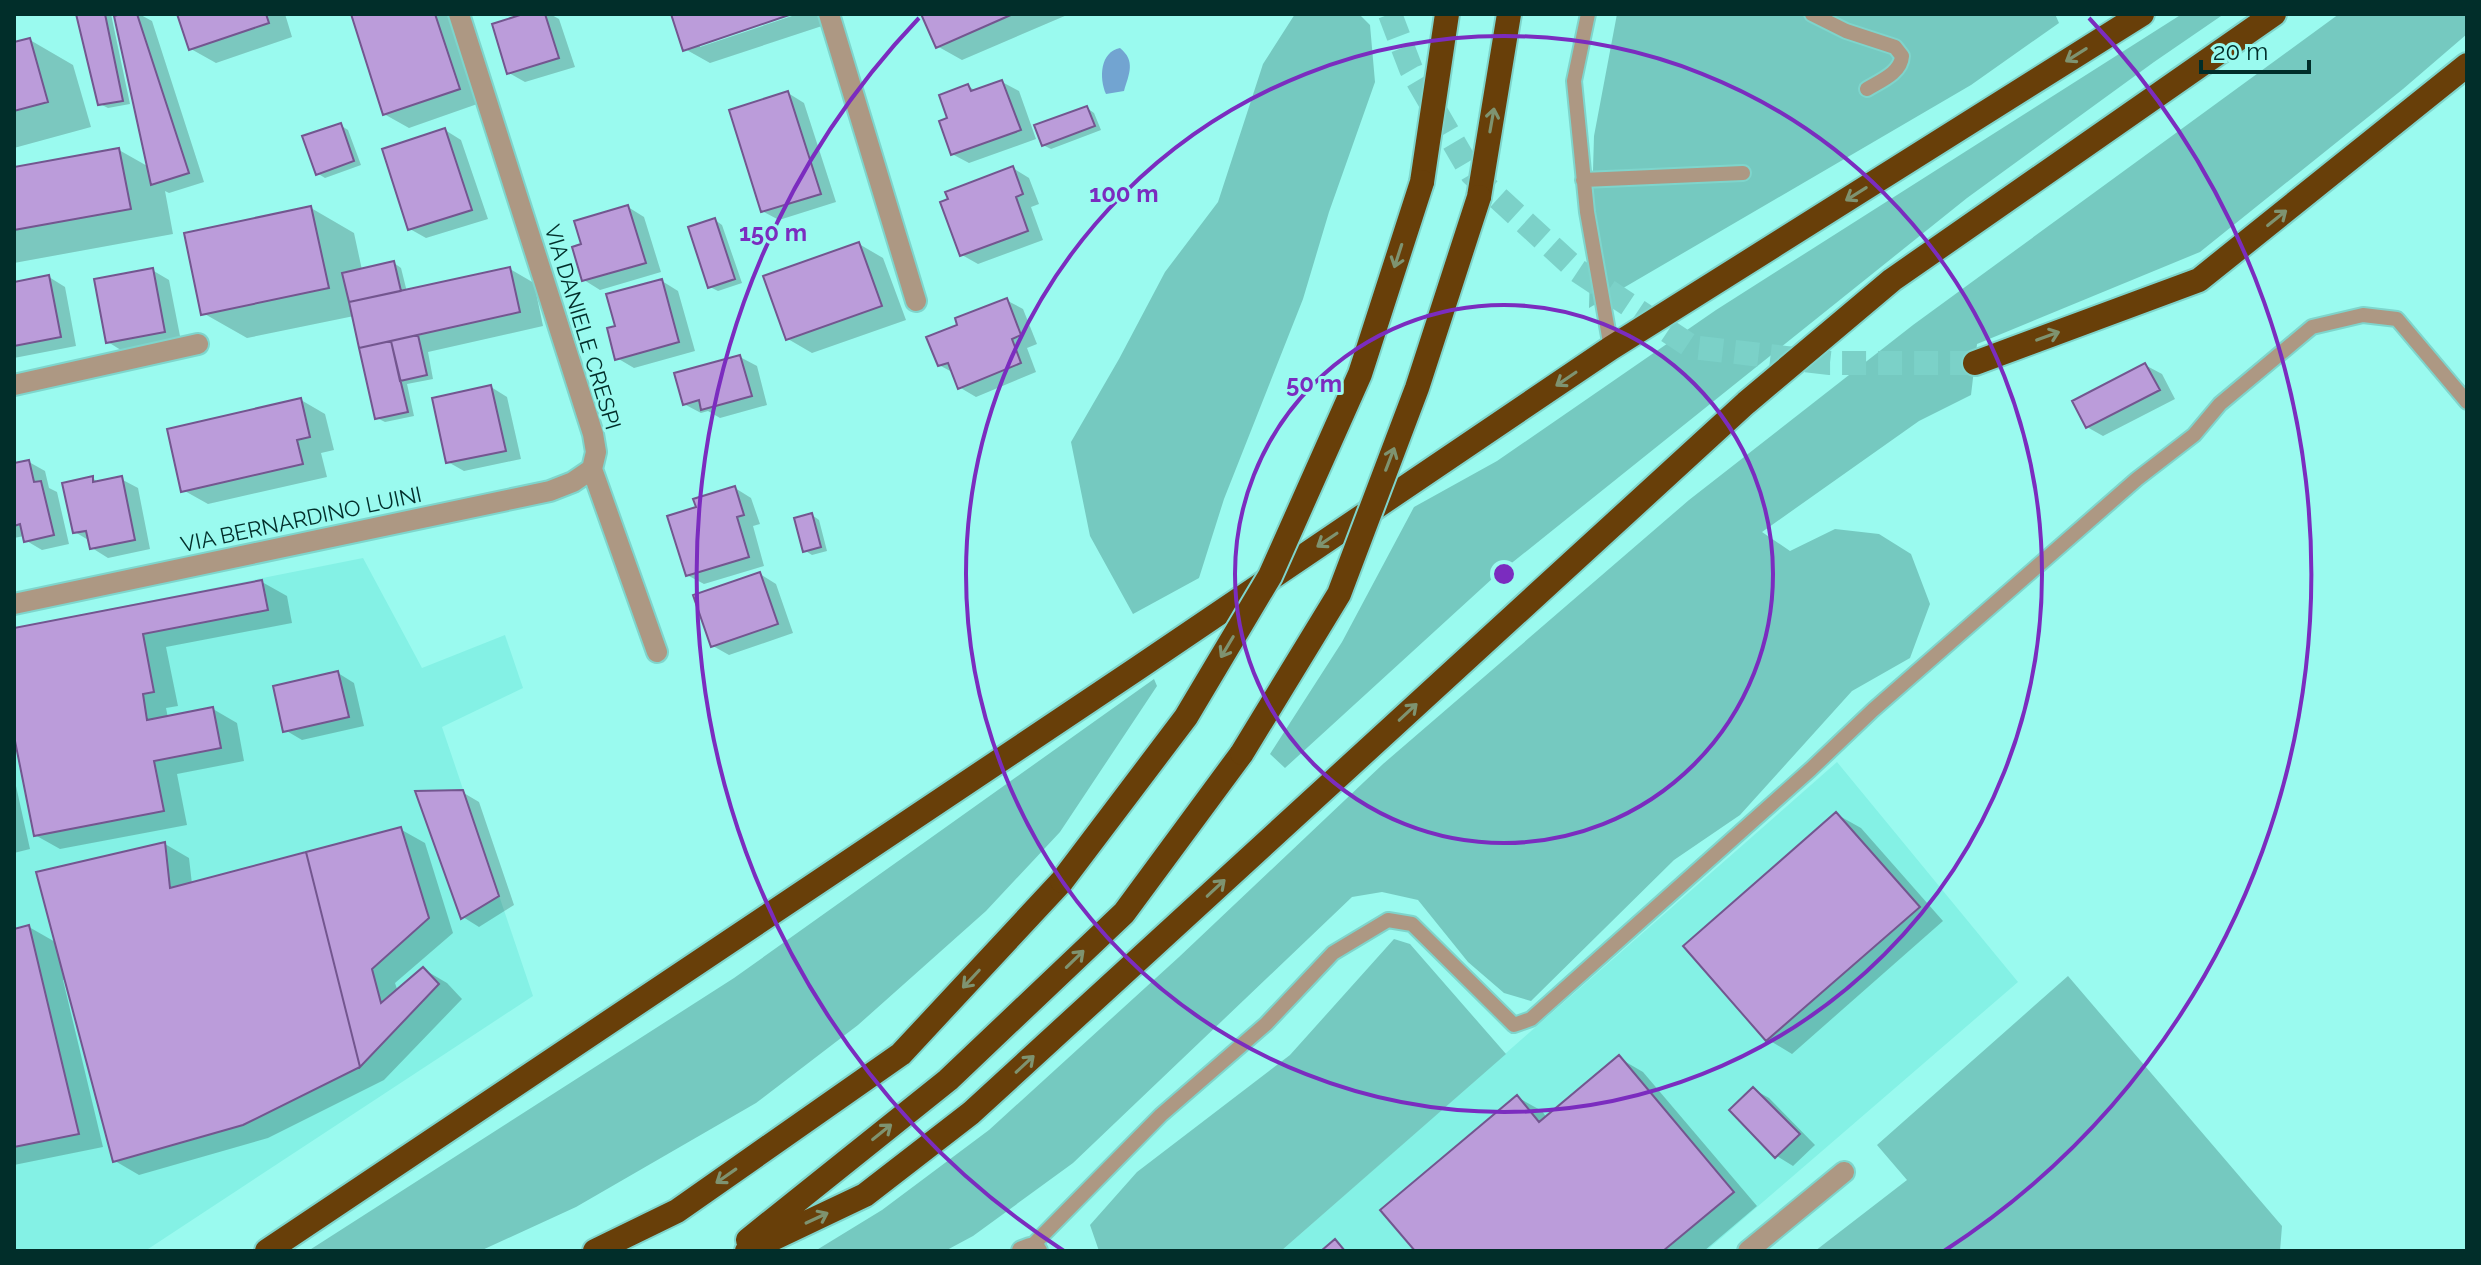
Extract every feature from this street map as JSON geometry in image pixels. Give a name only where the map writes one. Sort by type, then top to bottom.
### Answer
[{"type":"highway","points":[[595,1251],[677,1211],[901,1054],[1062,881],[1186,717],[1270,576],[1360,374],[1422,182],[1447,14]]},
{"type":"highway","points":[[734,1251],[948,1080],[1124,913],[1242,753],[1339,594],[1417,388],[1479,197],[1509,14]]},
{"type":"highway","points":[[267,1251],[1099,695],[1611,348],[2142,14]]},
{"type":"highway","points":[[747,1251],[865,1195],[971,1113],[1734,414],[1892,280],[2274,14]]},
{"type":"highway","points":[[1975,363],[2199,280],[2467,65]]},
{"type":"street","name":"VIA DANIELE CRESPI","points":[[459,14],[593,434],[596,452],[592,469],[657,652]]},
{"type":"street","points":[[829,14],[916,301]]},
{"type":"street","points":[[14,385],[198,344]]},
{"type":"street","name":"VIA BERNARDINO LUINI","points":[[14,604],[550,491],[573,482],[592,469]]},
{"type":"street","points":[[1748,1251],[1844,1172]]},
{"type":"lane","points":[[1588,14],[1574,81],[1587,212],[1611,348]]},
{"type":"lane","points":[[1812,14],[1846,31],[1895,47],[1902,56],[1897,70],[1867,89]]},
{"type":"lane","points":[[1583,180],[1743,173]]},
{"type":"lane","points":[[1030,1250],[1161,1115],[1266,1024],[1333,953],[1388,920],[1412,924],[1514,1025],[1531,1019],[1873,710],[2137,479],[2194,435],[2220,404],[2312,327],[2363,315],[2397,319],[2467,402]]},
{"type":"shaded area","points":[[1295,14],[1359,14],[1370,25],[1375,82],[1329,212],[1303,299],[1224,499],[1199,578],[1133,614],[1090,536],[1071,442],[1165,272],[1218,202],[1263,64]]},
{"type":"shaded area","points":[[1617,14],[2055,14],[2059,23],[1971,85],[1589,308],[1594,136]]},
{"type":"shaded area","points":[[2182,14],[2224,14],[1967,198],[1493,578],[1285,768],[1270,754],[1342,642],[1414,507],[1497,461],[1716,310]]},
{"type":"shaded area","points":[[2339,14],[2467,14],[2467,34],[2200,252],[1977,344],[1971,395],[1919,421],[1762,532],[1790,551],[1835,529],[1879,534],[1911,554],[1930,604],[1910,658],[1852,691],[1740,815],[1674,860],[1531,1001],[1504,993],[1468,962],[1418,900],[1382,892],[1352,897],[1073,1163],[973,1236],[945,1251],[815,1251],[882,1210],[989,1130],[1179,957],[1383,764],[1689,500],[1913,325]]},
{"type":"shaded area","points":[[1120,48],[1130,63],[1128,79],[1124,91],[1106,94],[1102,81],[1103,66],[1108,55]]},
{"type":"shaded area","points":[[363,558],[422,668],[505,635],[523,688],[442,727],[533,996],[145,1251],[14,1251],[14,628]]},
{"type":"shaded area","points":[[1154,679],[1157,686],[1060,832],[986,911],[858,1025],[756,1103],[576,1207],[480,1251],[308,1251],[734,978]]},
{"type":"shaded area","points":[[1837,762],[2018,982],[1706,1251],[1281,1251]]},
{"type":"shaded area","points":[[1394,939],[1410,944],[1506,1054],[1281,1251],[1099,1251],[1090,1225],[1137,1172],[1290,1055]]},
{"type":"shaded area","points":[[2068,976],[2282,1226],[2280,1251],[1815,1251],[1907,1180],[1877,1145]]},
{"type":"building","points":[[76,14],[105,14],[123,101],[98,105]]},
{"type":"building","points":[[137,14],[189,173],[151,185],[114,16]]},
{"type":"building","points":[[177,14],[266,14],[269,23],[189,50]]},
{"type":"building","points":[[351,14],[435,14],[460,89],[383,115]]},
{"type":"building","points":[[523,14],[545,14],[559,58],[507,74],[492,24]]},
{"type":"building","points":[[671,14],[792,14],[683,51]]},
{"type":"building","points":[[921,14],[1013,14],[936,48]]},
{"type":"building","points":[[30,38],[48,102],[14,111],[14,42]]},
{"type":"building","points":[[1002,80],[1021,130],[951,155],[939,121],[947,118],[939,95],[968,84],[971,91]]},
{"type":"building","points":[[788,91],[821,194],[761,212],[729,110]]},
{"type":"building","points":[[1087,106],[1095,126],[1042,146],[1034,125]]},
{"type":"building","points":[[341,123],[354,161],[316,175],[302,136]]},
{"type":"building","points":[[445,128],[472,210],[408,230],[382,149]]},
{"type":"building","points":[[119,148],[131,209],[14,230],[14,167]]},
{"type":"building","points":[[1013,166],[1023,194],[1016,197],[1028,231],[960,256],[940,202],[948,199],[945,192]]},
{"type":"building","points":[[628,205],[646,263],[582,281],[572,247],[581,244],[574,221]]},
{"type":"building","points":[[311,206],[329,288],[201,315],[184,233]]},
{"type":"building","points":[[715,218],[735,279],[708,288],[688,227]]},
{"type":"building","points":[[859,242],[882,306],[786,340],[763,276]]},
{"type":"building","points":[[394,261],[401,291],[349,302],[342,273]]},
{"type":"building","points":[[510,267],[520,312],[359,348],[349,302]]},
{"type":"building","points":[[153,268],[165,332],[106,343],[94,279]]},
{"type":"building","points":[[49,275],[61,337],[14,346],[14,282]]},
{"type":"building","points":[[662,279],[679,342],[615,360],[607,328],[615,326],[606,294]]},
{"type":"building","points":[[1007,298],[1021,335],[1012,339],[1021,363],[958,389],[948,363],[938,366],[926,337],[957,325],[955,318]]},
{"type":"building","points":[[418,335],[427,375],[400,381],[391,341]]},
{"type":"building","points":[[391,341],[408,412],[375,419],[359,348]]},
{"type":"building","points":[[740,355],[752,396],[701,410],[699,400],[683,405],[674,373]]},
{"type":"building","points":[[2145,363],[2160,390],[2086,428],[2072,401]]},
{"type":"building","points":[[491,385],[506,451],[446,463],[432,398]]},
{"type":"building","points":[[301,398],[310,437],[297,440],[303,464],[181,492],[167,429]]},
{"type":"building","points":[[29,460],[34,482],[41,481],[54,535],[24,542],[20,524],[14,526],[14,463]]},
{"type":"building","points":[[93,476],[93,482],[122,476],[135,540],[90,549],[86,531],[73,533],[62,483]]},
{"type":"building","points":[[735,486],[744,515],[737,517],[749,557],[686,576],[667,516],[696,507],[693,499]]},
{"type":"building","points":[[812,513],[821,547],[803,552],[794,518]]},
{"type":"building","points":[[760,572],[778,624],[711,647],[693,595]]},
{"type":"building","points":[[262,580],[268,610],[143,634],[154,692],[143,694],[147,720],[213,707],[221,748],[154,761],[164,811],[34,836],[14,736],[14,628]]},
{"type":"building","points":[[338,671],[349,717],[283,732],[273,686]]},
{"type":"building","points":[[463,790],[499,896],[461,919],[415,791]]},
{"type":"building","points":[[1836,812],[1920,907],[1766,1041],[1683,946]]},
{"type":"building","points":[[401,827],[429,918],[372,969],[381,1003],[423,967],[439,984],[360,1067],[306,852]]},
{"type":"building","points":[[165,842],[170,888],[306,852],[360,1067],[243,1125],[113,1162],[36,872]]},
{"type":"building","points":[[29,925],[79,1134],[14,1147],[14,929]]},
{"type":"building","points":[[1619,1055],[1734,1192],[1663,1251],[1415,1251],[1380,1210],[1517,1095],[1539,1122]]},
{"type":"building","points":[[1753,1087],[1800,1134],[1775,1158],[1729,1110]]},
{"type":"building","points":[[1335,1239],[1345,1251],[1321,1251]]},
{"type":"tunnel","points":[[1390,14],[1411,69],[1472,174],[1578,271],[1692,347],[1830,363],[1975,363]]}]
